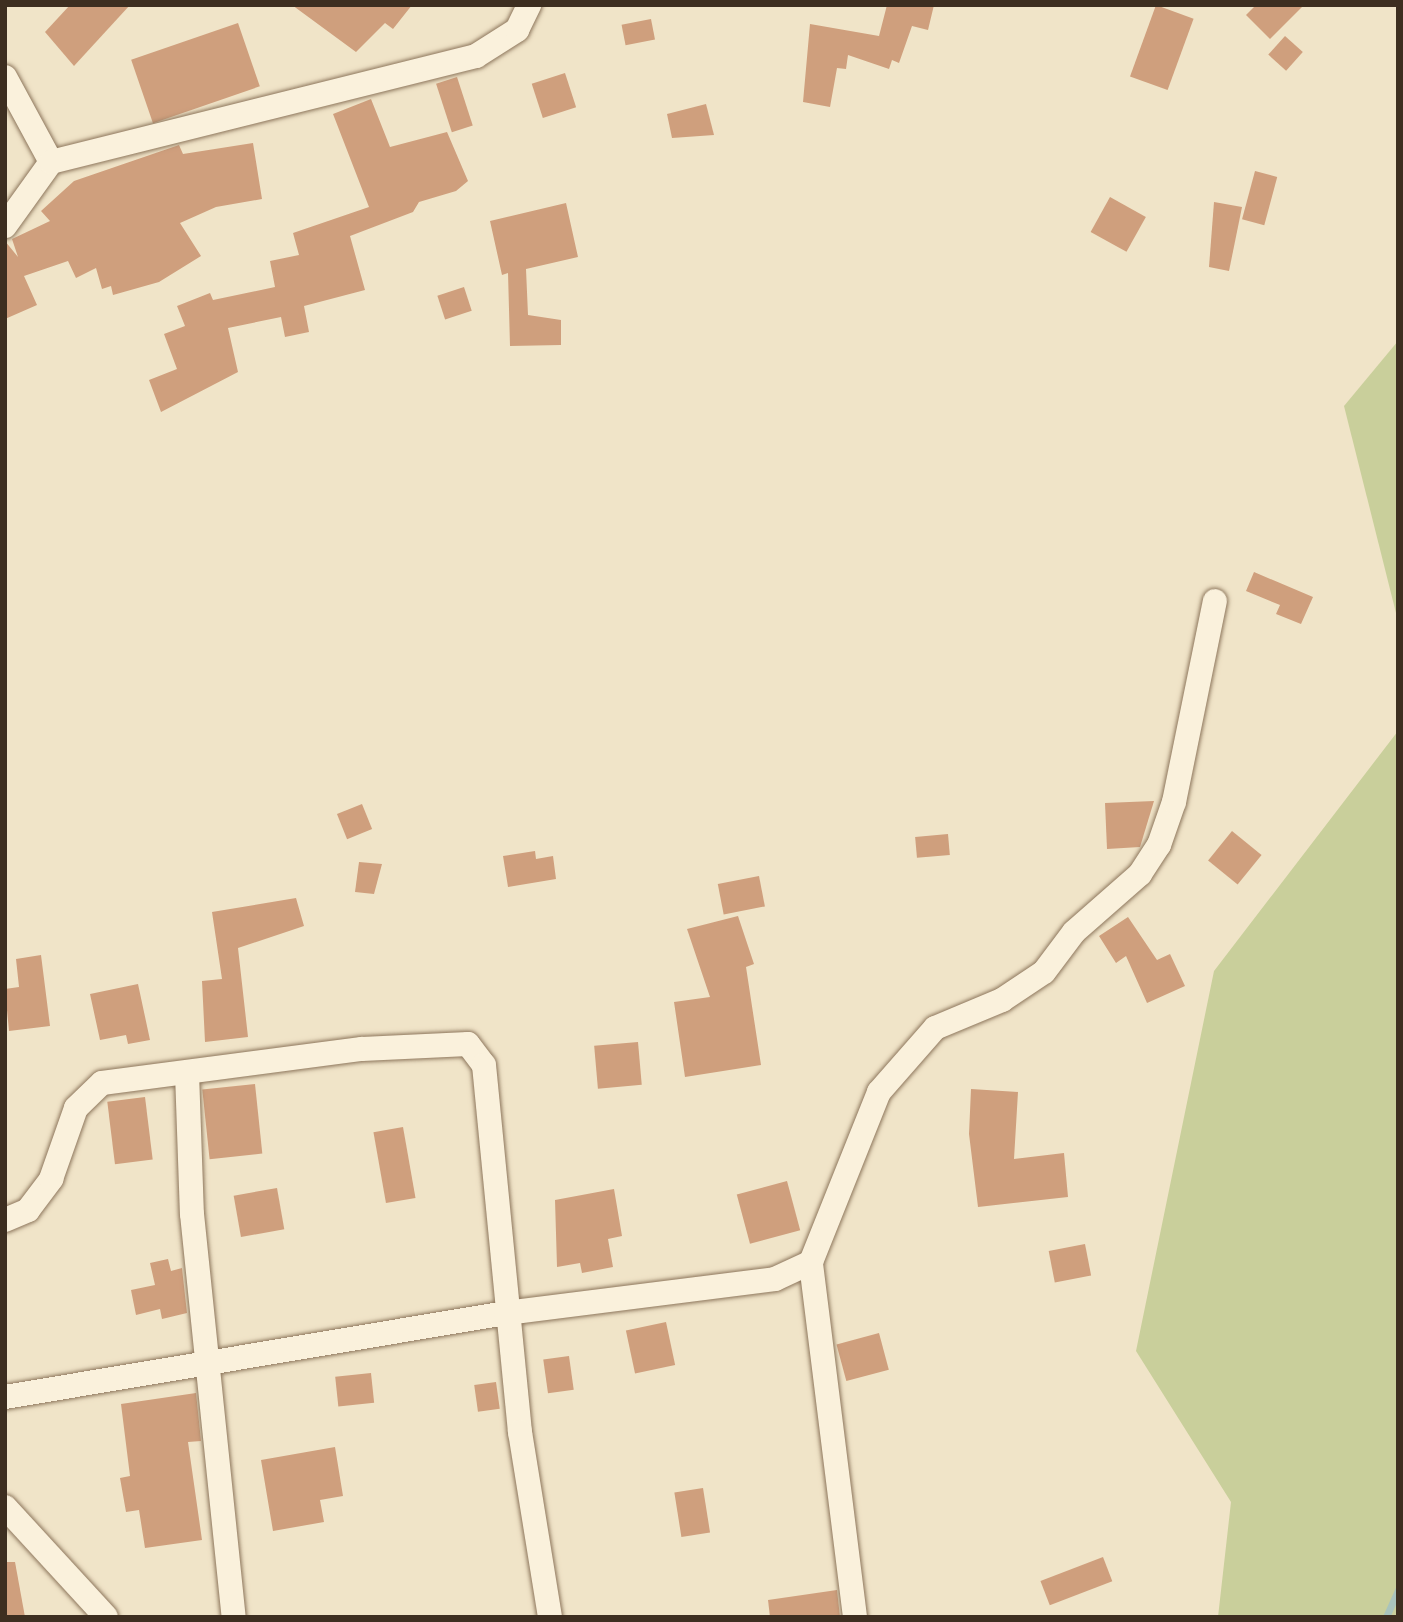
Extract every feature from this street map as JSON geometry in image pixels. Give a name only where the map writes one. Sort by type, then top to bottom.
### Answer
[{"type":"street","points":[[8,224],[51,162],[476,56],[517,30],[529,5]]},
{"type":"street","points":[[5,77],[51,162]]},
{"type":"street","points":[[855,1617],[811,1262],[879,1092],[935,1028],[1002,1000],[1044,972],[1074,932],[1140,874],[1159,845],[1174,802],[1215,601]]},
{"type":"street","points":[[5,1220],[28,1210],[51,1179],[76,1108],[102,1083],[362,1049],[467,1044],[484,1065],[506,1313],[550,1617]]},
{"type":"street","points":[[187,1073],[206,1361],[234,1617]]},
{"type":"street","points":[[5,1397],[206,1361],[506,1313],[775,1279],[811,1262]]},
{"type":"street","points":[[5,1507],[106,1617]]},
{"type":"green space","points":[[1398,341],[1398,621],[1344,406]]},
{"type":"green space","points":[[1398,731],[1398,1617],[1218,1617],[1231,1502],[1136,1351],[1214,971]]},
{"type":"building","points":[[70,5],[130,5],[74,66],[45,32]]},
{"type":"building","points":[[292,5],[412,5],[393,29],[385,23],[356,52]]},
{"type":"building","points":[[887,5],[934,5],[928,30],[912,26],[899,63],[892,60],[889,69],[848,55],[846,69],[837,68],[830,107],[803,102],[810,24],[879,36]]},
{"type":"building","points":[[1156,5],[1194,19],[1168,90],[1130,76]]},
{"type":"building","points":[[1256,5],[1304,5],[1270,39],[1246,15]]},
{"type":"building","points":[[651,19],[655,40],[626,45],[622,25]]},
{"type":"building","points":[[238,23],[260,86],[153,123],[131,60]]},
{"type":"building","points":[[1285,36],[1303,52],[1286,71],[1268,55]]},
{"type":"building","points":[[565,73],[576,107],[543,118],[532,84]]},
{"type":"building","points":[[457,77],[473,126],[452,132],[436,84]]},
{"type":"building","points":[[371,99],[390,147],[447,132],[468,181],[456,191],[419,202],[413,212],[350,236],[365,290],[304,306],[309,332],[285,337],[281,317],[228,328],[238,372],[161,412],[149,380],[177,369],[164,334],[185,326],[177,306],[210,293],[213,300],[275,287],[270,261],[299,255],[293,233],[369,207],[333,114]]},
{"type":"building","points":[[706,104],[714,135],[672,138],[667,114]]},
{"type":"building","points":[[253,143],[262,199],[216,207],[180,223],[201,256],[159,282],[113,295],[111,286],[102,289],[96,268],[76,278],[68,261],[24,276],[37,305],[5,319],[5,241],[18,257],[12,239],[50,221],[41,211],[74,181],[179,145],[183,154]]},
{"type":"building","points":[[1255,171],[1277,177],[1264,225],[1242,219]]},
{"type":"building","points":[[1110,197],[1146,217],[1126,252],[1091,232]]},
{"type":"building","points":[[1214,202],[1242,207],[1229,271],[1209,267]]},
{"type":"building","points":[[566,203],[578,257],[526,269],[528,315],[561,320],[561,345],[510,346],[508,273],[502,275],[490,221]]},
{"type":"building","points":[[464,287],[472,311],[445,319],[437,296]]},
{"type":"building","points":[[1254,572],[1313,597],[1301,624],[1276,614],[1280,605],[1246,591]]},
{"type":"building","points":[[1154,801],[1140,847],[1107,849],[1105,803]]},
{"type":"building","points":[[362,804],[372,829],[347,839],[337,814]]},
{"type":"building","points":[[1232,831],[1262,855],[1238,884],[1208,861]]},
{"type":"building","points":[[948,834],[950,855],[917,858],[915,837]]},
{"type":"building","points":[[535,851],[536,859],[553,856],[556,879],[508,887],[503,856]]},
{"type":"building","points":[[359,862],[382,864],[374,894],[355,892]]},
{"type":"building","points":[[759,876],[765,906],[724,914],[718,884]]},
{"type":"building","points":[[296,898],[304,926],[238,948],[248,1037],[205,1042],[202,981],[222,979],[212,912]]},
{"type":"building","points":[[738,916],[754,964],[746,967],[761,1065],[685,1077],[674,1002],[710,997],[687,929]]},
{"type":"building","points":[[1128,917],[1157,960],[1170,954],[1185,986],[1147,1003],[1126,956],[1116,963],[1099,936]]},
{"type":"building","points":[[41,955],[50,1026],[9,1031],[5,989],[19,987],[16,959]]},
{"type":"building","points":[[138,984],[150,1040],[128,1044],[126,1035],[100,1040],[90,994]]},
{"type":"building","points":[[638,1042],[642,1085],[598,1089],[594,1046]]},
{"type":"building","points":[[255,1084],[262,1154],[210,1159],[202,1090]]},
{"type":"building","points":[[971,1089],[1018,1092],[1014,1159],[1064,1153],[1068,1197],[978,1207],[969,1134]]},
{"type":"building","points":[[145,1097],[153,1160],[115,1164],[107,1102]]},
{"type":"building","points":[[403,1127],[416,1198],[386,1203],[373,1132]]},
{"type":"building","points":[[787,1181],[800,1230],[750,1244],[737,1194]]},
{"type":"building","points":[[277,1188],[284,1229],[241,1237],[234,1196]]},
{"type":"building","points":[[614,1189],[622,1236],[608,1239],[613,1267],[582,1273],[580,1263],[557,1267],[555,1200]]},
{"type":"building","points":[[1085,1244],[1091,1275],[1055,1282],[1049,1251]]},
{"type":"building","points":[[168,1259],[171,1271],[182,1268],[187,1313],[162,1319],[160,1309],[136,1315],[131,1290],[155,1285],[150,1263]]},
{"type":"building","points":[[666,1322],[675,1365],[635,1374],[626,1331]]},
{"type":"building","points":[[879,1333],[889,1370],[846,1381],[836,1344]]},
{"type":"building","points":[[569,1356],[574,1390],[548,1393],[543,1360]]},
{"type":"building","points":[[371,1373],[374,1403],[338,1407],[335,1377]]},
{"type":"building","points":[[496,1382],[500,1409],[478,1412],[474,1385]]},
{"type":"building","points":[[196,1393],[201,1441],[188,1442],[202,1540],[145,1548],[139,1510],[126,1512],[120,1478],[130,1476],[121,1404]]},
{"type":"building","points":[[335,1447],[343,1496],[320,1500],[324,1522],[273,1531],[261,1460]]},
{"type":"building","points":[[703,1488],[710,1532],[681,1537],[674,1493]]},
{"type":"building","points":[[1103,1557],[1112,1581],[1050,1605],[1040,1581]]},
{"type":"building","points":[[5,1562],[15,1562],[25,1617],[5,1617]]},
{"type":"building","points":[[837,1590],[840,1617],[770,1617],[768,1600]]},
{"type":"waterway","points":[[1386,1617],[1398,1590]]}]
